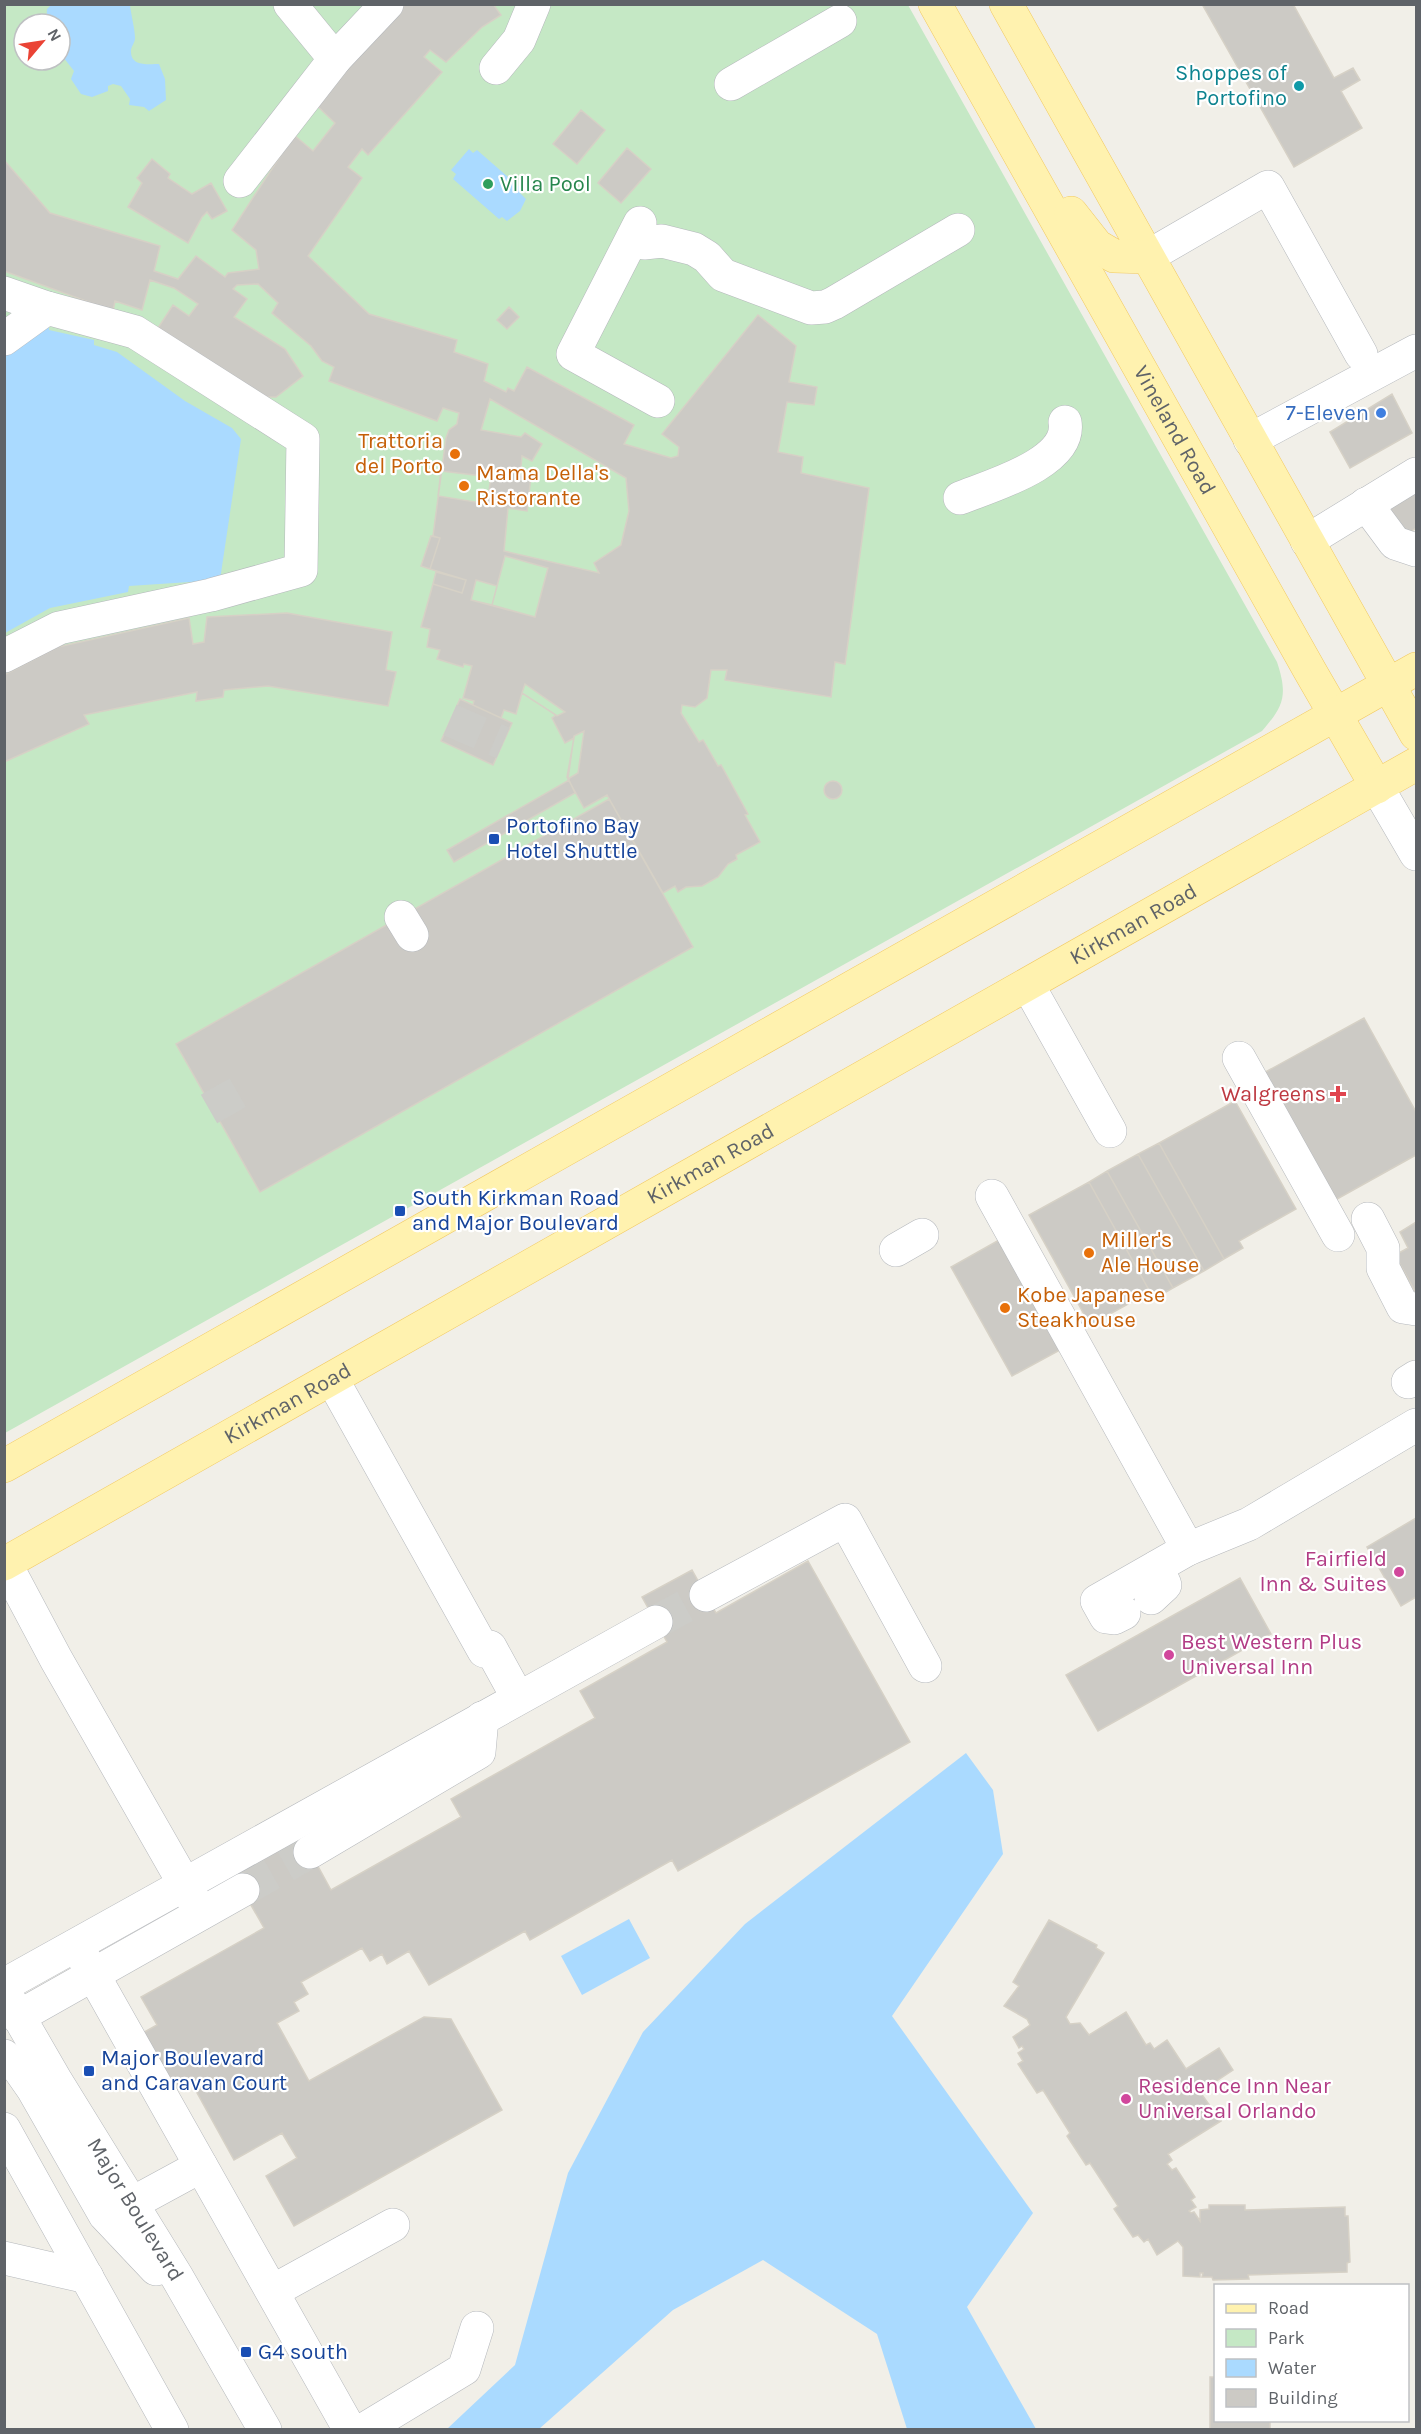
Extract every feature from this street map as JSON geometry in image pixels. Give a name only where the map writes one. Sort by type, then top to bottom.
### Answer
[{"type":"main road","name":"Vineland Road","points":[[935,4],[1377,787]]},
{"type":"main road","points":[[1006,4],[1416,734]]},
{"type":"main road","points":[[1012,138],[1097,246],[1114,256],[1147,257]]},
{"type":"main road","points":[[4,1466],[1416,669]]},
{"type":"main road","name":"Kirkman Road","points":[[5,1564],[1416,765]]},
{"type":"street","points":[[290,4],[334,59]]},
{"type":"street","points":[[240,181],[334,59],[387,4]]},
{"type":"street","points":[[496,68],[519,40],[534,4]]},
{"type":"street","points":[[731,84],[840,21]]},
{"type":"street","points":[[1147,257],[1268,187],[1361,354]]},
{"type":"street","points":[[658,400],[573,354],[637,230],[644,243],[662,241],[686,246],[706,257],[723,275],[811,308],[825,307],[834,303],[958,231]]},
{"type":"street","points":[[4,293],[47,308],[141,325],[303,439],[301,570],[211,595],[59,628],[4,656]]},
{"type":"street","points":[[4,339],[47,308]]},
{"type":"street","points":[[1250,440],[1416,351]]},
{"type":"street","points":[[960,498],[1020,474],[1051,456],[1062,446],[1067,433],[1065,422]]},
{"type":"street","points":[[1307,541],[1416,474]]},
{"type":"street","points":[[1366,504],[1395,543],[1416,550]]},
{"type":"street","name":"Vineland Road","points":[[1377,787],[1416,854]]},
{"type":"street","points":[[1028,985],[1110,1131]]},
{"type":"street","points":[[1239,1058],[1338,1235]]},
{"type":"street","points":[[992,1196],[1188,1549]]},
{"type":"street","points":[[1368,1219],[1383,1248],[1383,1268],[1403,1307],[1416,1309]]},
{"type":"street","points":[[310,1852],[479,1752],[502,1707],[484,1651],[332,1379]]},
{"type":"street","points":[[1157,1567],[1165,1585],[1138,1606],[1114,1618],[1106,1617],[1097,1601],[1188,1549],[1250,1524],[1412,1428]]},
{"type":"street","points":[[706,1595],[845,1520],[925,1666]]},
{"type":"street","points":[[5,1564],[56,1659],[193,1899]]},
{"type":"street","points":[[11,2004],[93,1975],[193,1899],[502,1707],[656,1622]]},
{"type":"street","points":[[4,1985],[77,1946],[193,1899],[243,1890]]},
{"type":"street","points":[[77,1946],[350,2430]]},
{"type":"street","name":"Major Boulevard","points":[[11,2004],[197,2311],[265,2430]]},
{"type":"street","points":[[4,2056],[19,2069],[33,2089],[105,2215],[197,2311]]},
{"type":"street","points":[[6,2134],[172,2430]]},
{"type":"street","points":[[131,2204],[201,2166]]},
{"type":"street","points":[[273,2291],[393,2225]]},
{"type":"street","points":[[4,2258],[87,2277]]},
{"type":"street","points":[[363,2430],[464,2369],[477,2328]]},
{"type":"green space","points":[[5,5],[908,5],[1277,662],[1282,683],[1282,700],[1262,731],[5,1433]]},
{"type":"water","points":[[52,4],[130,5],[135,38],[131,50],[132,57],[142,64],[159,64],[165,79],[166,100],[149,111],[144,107],[129,105],[130,99],[121,86],[113,84],[108,86],[108,91],[92,97],[81,94],[71,79],[74,71],[72,68],[72,12],[47,12]]},
{"type":"water","name":"Villa Pool","points":[[469,149],[473,153],[477,150],[523,190],[520,193],[526,199],[520,211],[507,221],[502,217],[499,219],[453,179],[456,174],[451,170]]},
{"type":"water","points":[[49,326],[49,330],[94,340],[94,345],[117,352],[185,401],[232,428],[241,439],[220,580],[129,586],[128,592],[50,608],[5,633],[5,353]]},
{"type":"water","points":[[966,1753],[993,1790],[1003,1854],[892,2016],[1033,2213],[967,2307],[1036,2429],[907,2429],[877,2334],[763,2260],[673,2310],[539,2429],[447,2429],[515,2365],[568,2173],[643,2032],[745,1924]]},
{"type":"water","points":[[629,1919],[650,1958],[582,1995],[561,1956]]},
{"type":"building","points":[[395,4],[493,4],[501,15],[482,27],[446,62],[430,50],[424,57],[442,72],[368,155],[362,149],[348,167],[362,178],[308,256],[369,314],[457,340],[454,352],[488,364],[484,381],[506,392],[508,388],[514,391],[527,367],[634,425],[624,444],[671,458],[678,456],[679,447],[662,434],[758,315],[796,346],[789,382],[817,387],[814,405],[787,402],[778,452],[803,457],[801,473],[869,488],[845,664],[835,662],[831,697],[725,680],[727,670],[711,670],[707,698],[695,707],[682,705],[681,713],[699,742],[703,740],[718,766],[721,765],[748,814],[745,815],[760,842],[736,855],[737,859],[728,864],[718,877],[702,886],[686,887],[678,892],[675,886],[663,893],[607,795],[584,808],[567,777],[574,738],[565,743],[552,718],[556,715],[522,693],[516,714],[504,710],[501,718],[473,705],[474,701],[463,698],[472,666],[464,664],[463,667],[437,659],[440,650],[427,647],[430,629],[421,627],[433,584],[462,593],[466,580],[430,569],[440,538],[433,536],[446,438],[449,430],[457,424],[459,413],[443,408],[437,421],[329,381],[334,367],[322,361],[311,346],[272,313],[278,303],[258,284],[237,285],[233,289],[247,299],[234,317],[285,349],[303,376],[276,397],[252,397],[156,331],[173,305],[189,316],[198,304],[174,288],[150,280],[142,310],[115,301],[113,311],[4,271],[4,160],[50,213],[160,246],[154,271],[178,279],[196,256],[225,277],[228,273],[259,269],[256,250],[232,230],[294,135],[313,151],[335,123],[311,100]],"holes":[[[490,399],[626,478],[629,511],[621,545],[594,563],[599,573],[504,551],[508,508],[527,511],[531,476],[520,475],[522,456],[532,461],[542,444],[525,433],[521,437],[481,430]],[[505,556],[548,568],[535,617],[471,600],[476,580],[497,586]]]},
{"type":"building","name":"Shoppes of Portofino","points":[[1202,4],[1293,4],[1334,78],[1353,68],[1360,80],[1341,91],[1362,128],[1294,167]]},
{"type":"building","points":[[581,110],[605,130],[577,164],[553,144]]},
{"type":"building","points":[[627,148],[651,169],[621,203],[598,183]]},
{"type":"building","points":[[152,159],[170,174],[168,178],[192,194],[211,183],[227,211],[212,219],[207,212],[188,243],[128,207],[142,183],[137,178]]},
{"type":"building","points":[[509,307],[519,317],[507,329],[497,320]]},
{"type":"building","name":"7-Eleven","points":[[1392,394],[1412,433],[1350,468],[1330,432]]},
{"type":"building","name":"Mama Della's Ristorante","points":[[441,471],[491,477],[487,504],[438,496]]},
{"type":"building","points":[[1416,490],[1416,528],[1404,536],[1387,506]]},
{"type":"building","points":[[431,536],[440,538],[430,569],[421,566]]},
{"type":"building","points":[[505,556],[548,568],[535,617],[471,600],[476,580],[497,586]]},
{"type":"building","points":[[505,556],[548,568],[535,617],[492,605]]},
{"type":"building","points":[[436,572],[466,580],[462,593],[433,584]]},
{"type":"building","points":[[476,580],[497,586],[492,605],[471,600]]},
{"type":"building","points":[[287,613],[392,632],[386,670],[396,672],[388,706],[268,686],[224,690],[223,697],[196,701],[197,692],[84,715],[89,724],[4,762],[4,675],[58,647],[189,618],[193,644],[204,642],[207,617]]},
{"type":"building","points":[[525,684],[565,712],[557,716],[522,693]]},
{"type":"building","points":[[460,699],[512,723],[493,765],[441,741]]},
{"type":"building","points":[[584,731],[578,773],[568,779],[574,736]]},
{"type":"building","points":[[569,780],[575,793],[454,862],[447,850]]},
{"type":"building","points":[[833,781],[839,784],[842,790],[839,796],[833,799],[827,796],[824,790],[827,784]]},
{"type":"building","points":[[609,799],[693,947],[260,1192],[176,1044]]},
{"type":"building","name":"Walgreens","points":[[1364,1018],[1416,1112],[1416,1155],[1330,1203],[1260,1075]]},
{"type":"building","points":[[1235,1101],[1296,1209],[1239,1241],[1243,1248],[1224,1259],[1159,1143]]},
{"type":"building","points":[[1159,1143],[1224,1259],[1204,1271],[1138,1154]]},
{"type":"building","points":[[1138,1154],[1204,1271],[1173,1288],[1107,1171]]},
{"type":"building","points":[[1107,1171],[1173,1288],[1154,1299],[1089,1182]]},
{"type":"building","name":"Miller's Ale House","points":[[1089,1182],[1150,1292],[1090,1325],[1029,1215]]},
{"type":"building","points":[[1416,1222],[1416,1293],[1395,1255],[1408,1248],[1400,1232]]},
{"type":"building","name":"Kobe Japanese Steakhouse","points":[[999,1240],[1060,1350],[1012,1376],[951,1267]]},
{"type":"building","name":"Fairfield Inn & Suites","points":[[1416,1518],[1416,1597],[1401,1606],[1367,1547]]},
{"type":"building","points":[[808,1561],[910,1742],[678,1871],[672,1860],[530,1940],[525,1931],[429,1985],[409,1951],[387,1964],[382,1954],[370,1961],[362,1948],[301,1982],[308,1994],[294,2002],[299,2011],[277,2023],[309,2081],[424,2017],[451,2019],[502,2110],[294,2226],[266,2176],[297,2158],[282,2133],[234,2160],[191,2082],[171,2093],[139,2035],[157,2025],[141,1997],[264,1928],[234,1875],[302,1837],[331,1890],[461,1817],[451,1799],[595,1718],[580,1691],[667,1642],[642,1597],[692,1570],[716,1613]]},
{"type":"building","name":"Best Western Plus Universal Inn","points":[[1240,1578],[1271,1634],[1098,1731],[1066,1675]]},
{"type":"building","name":"Residence Inn Near Universal Orlando","points":[[1049,1920],[1097,1945],[1096,1948],[1104,1953],[1066,2017],[1070,2024],[1080,2023],[1089,2035],[1126,2012],[1146,2045],[1150,2043],[1154,2049],[1167,2040],[1186,2069],[1219,2048],[1233,2070],[1200,2092],[1221,2121],[1168,2154],[1172,2160],[1167,2164],[1172,2170],[1176,2168],[1195,2197],[1191,2200],[1196,2207],[1189,2211],[1194,2212],[1200,2221],[1200,2210],[1209,2209],[1209,2205],[1245,2205],[1245,2210],[1345,2207],[1345,2216],[1348,2216],[1350,2262],[1347,2263],[1347,2272],[1248,2275],[1249,2279],[1213,2280],[1212,2277],[1202,2277],[1203,2273],[1200,2273],[1200,2277],[1183,2276],[1183,2247],[1178,2241],[1157,2255],[1148,2239],[1144,2242],[1138,2235],[1133,2237],[1114,2209],[1118,2206],[1090,2163],[1086,2165],[1067,2136],[1070,2133],[1043,2090],[1037,2093],[1018,2064],[1023,2061],[1018,2053],[1024,2049],[1022,2046],[1019,2048],[1013,2037],[1030,2025],[1027,2019],[1004,2006],[1019,1986],[1013,1982]]},
{"type":"building","points":[[1210,2377],[1214,2377],[1214,2422],[1270,2422],[1270,2430],[1210,2430]]},
{"type":"tunnel","points":[[450,720],[503,743]]},
{"type":"tunnel","points":[[209,1109],[239,1092]]},
{"type":"tunnel","points":[[656,1622],[706,1595]]},
{"type":"tunnel","points":[[243,1890],[310,1852]]},
{"type":"place","name":"Shoppes of Portofino","points":[[1299,86]]},
{"type":"place","name":"Villa Pool","points":[[488,184]]},
{"type":"place","name":"7-Eleven","points":[[1381,413]]},
{"type":"place","name":"Trattoria del Porto","points":[[455,454]]},
{"type":"place","name":"Mama Della's Ristorante","points":[[464,486]]},
{"type":"place","name":"Portofino Bay Hotel Shuttle","points":[[494,839]]},
{"type":"place","name":"Walgreens","points":[[1338,1094]]},
{"type":"place","name":"South Kirkman Road and Major Boulevard","points":[[400,1211]]},
{"type":"place","name":"Miller's Ale House","points":[[1089,1253]]},
{"type":"place","name":"Kobe Japanese Steakhouse","points":[[1005,1308]]},
{"type":"place","name":"Fairfield Inn & Suites","points":[[1399,1572]]},
{"type":"place","name":"Best Western Plus Universal Inn","points":[[1169,1655]]},
{"type":"place","name":"Major Boulevard and Caravan Court","points":[[89,2071]]},
{"type":"place","name":"Residence Inn Near Universal Orlando","points":[[1126,2099]]},
{"type":"place","name":"G4 south","points":[[246,2352]]}]
